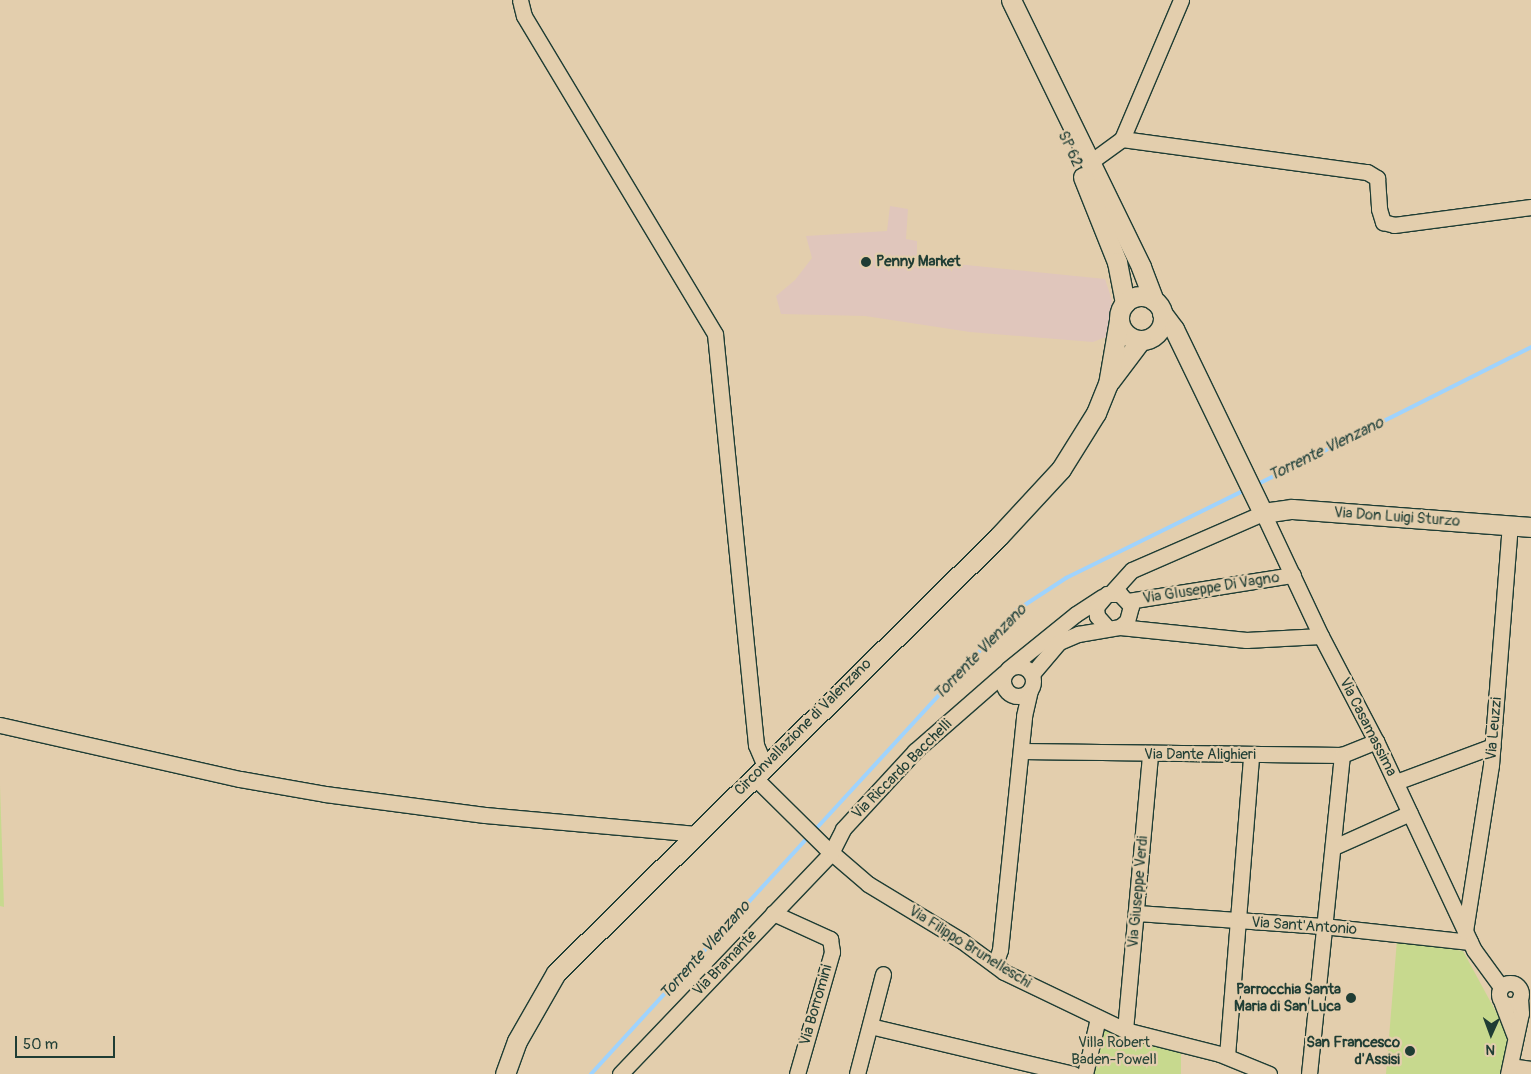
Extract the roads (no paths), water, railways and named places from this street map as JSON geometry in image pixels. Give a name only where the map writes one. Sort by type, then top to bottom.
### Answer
[{"type":"main road","name":"SP 62","points":[[999,0],[1098,210],[1117,262],[1122,312]]},
{"type":"main road","name":"SP 62","points":[[1011,0],[1089,163],[1111,204],[1158,307],[1174,329],[1187,358]]},
{"type":"main road","points":[[1136,297],[1158,307],[1161,326],[1148,338],[1108,384],[1122,312],[1136,297]]},
{"type":"main road","points":[[1122,312],[1128,336],[1148,338],[1187,358],[1261,508]]},
{"type":"main road","name":"Circonvallazione di Valenzano","points":[[505,1074],[518,1041],[556,973],[999,536],[1061,469],[1092,420],[1108,384]]},
{"type":"main road","name":"Via Don Luigi Sturzo","points":[[1261,508],[1531,527]]},
{"type":"street","points":[[520,0],[524,16],[715,334],[759,772]]},
{"type":"street","points":[[1089,163],[1122,139],[1180,0]]},
{"type":"street","points":[[1122,139],[1367,172],[1377,178],[1379,209],[1383,222],[1394,225],[1531,207]]},
{"type":"street","points":[[1261,508],[1132,570],[1096,607],[1097,616],[1114,627],[1246,640],[1321,636]]},
{"type":"street","name":"Via Casamassima","points":[[1261,508],[1321,636],[1396,782],[1467,936],[1506,985]]},
{"type":"street","name":"Via Leuzzi","points":[[1467,936],[1492,746],[1510,526]]},
{"type":"street","name":"Via GIuseppe Di Vagno","points":[[1128,601],[1293,575]]},
{"type":"street","points":[[994,965],[1000,950],[1021,751],[1032,674],[1059,642],[1114,627],[1130,616],[1128,601],[1120,594],[1106,595]]},
{"type":"street","name":"Via Riccardo Bacchelli","points":[[828,850],[843,829],[915,751],[1006,671],[1076,614],[1106,595]]},
{"type":"street","points":[[1030,691],[1019,696],[1009,693],[1004,687],[1006,671],[1020,665],[1032,674]]},
{"type":"street","points":[[0,725],[240,779],[325,794],[485,815],[696,834]]},
{"type":"street","name":"Via Dante Alighieri","points":[[1021,751],[1342,755],[1376,741]]},
{"type":"street","points":[[1396,782],[1492,746]]},
{"type":"street","name":"Via Giuseppe Verdi","points":[[1125,1030],[1150,754]]},
{"type":"street","points":[[1227,1056],[1251,755]]},
{"type":"street","points":[[1309,1074],[1323,926],[1334,847],[1342,755]]},
{"type":"street","name":"Via Filippo Brunelleschi","points":[[759,772],[828,850],[868,884],[994,965],[1125,1030],[1227,1056],[1269,1074]]},
{"type":"street","points":[[1334,847],[1410,813]]},
{"type":"street","name":"Via Bramante","points":[[620,1074],[773,913],[828,850]]},
{"type":"street","name":"Via Borromini","points":[[773,913],[830,939],[832,952],[797,1074]]},
{"type":"street","name":"Via Sant'Antonio","points":[[1137,913],[1238,922],[1467,936]]},
{"type":"street","points":[[857,1074],[884,974]]},
{"type":"street","points":[[1514,1036],[1498,993],[1506,985],[1531,982]]},
{"type":"street","points":[[1506,985],[1520,989],[1521,1013],[1514,1036],[1509,1070],[1531,1069]]},
{"type":"street","points":[[1502,1003],[1512,1005],[1520,998]]},
{"type":"street","points":[[1085,1074],[1098,1018]]},
{"type":"street","points":[[870,1026],[1073,1074]]},
{"type":"waterway","name":"Torrente Vlenzano","points":[[1256,485],[1531,347]]},
{"type":"waterway","name":"Torrente Vlenzano","points":[[814,831],[1017,610],[1066,578],[1245,490]]},
{"type":"waterway","name":"Torrente Vlenzano","points":[[591,1074],[809,836]]},
{"type":"place","name":"Penny Market","points":[[866,262]]},
{"type":"place","name":"Parrocchia Santa Maria di San Luca","points":[[1351,998]]},
{"type":"place","name":"San Francesco d'Assisi","points":[[1410,1051]]},
{"type":"park label","name":"Villa Robert Baden-Powell","points":[[1114,1050]]}]
